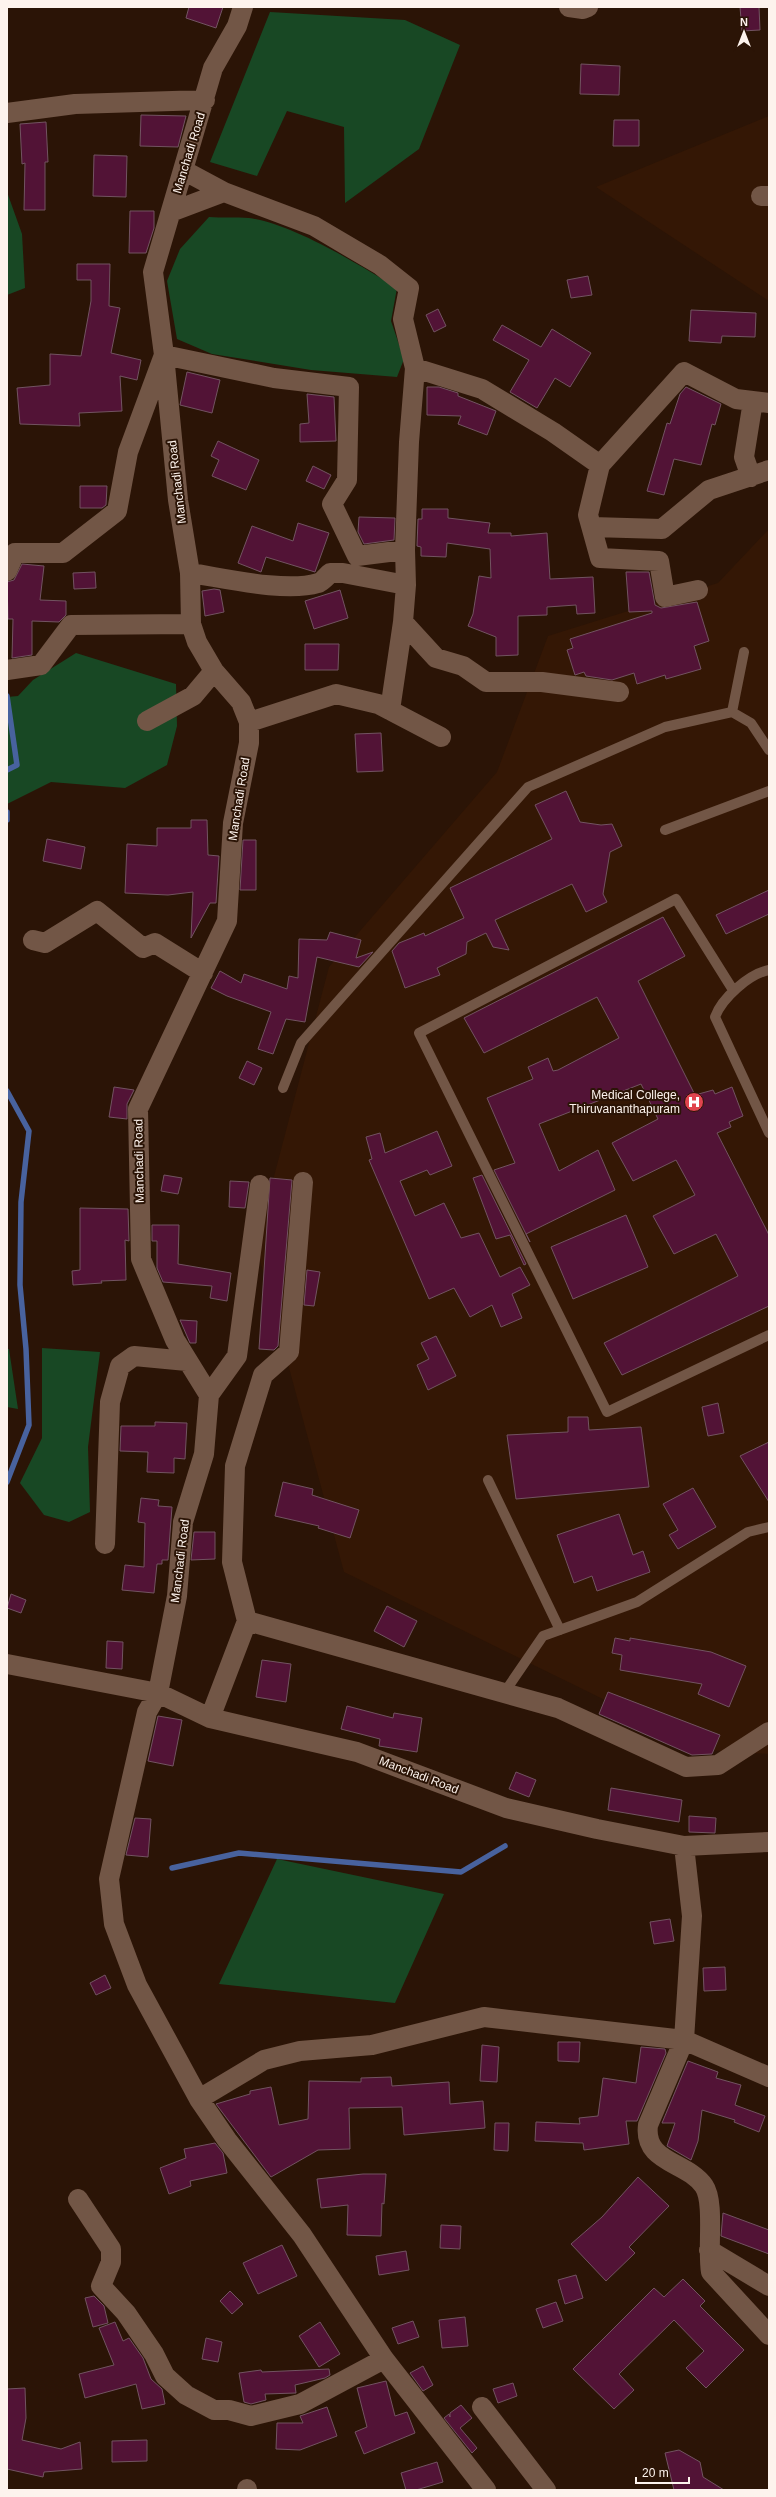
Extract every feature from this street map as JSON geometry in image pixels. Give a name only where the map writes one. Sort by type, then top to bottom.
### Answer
[{"type":"street","name":"Manchadi Road","points":[[243,7],[237,26],[213,68],[205,100],[153,272],[164,355],[178,500],[190,573],[191,624],[197,642],[214,671],[241,702],[249,722],[249,743],[233,823],[227,921],[138,1109],[141,1259],[175,1340],[209,1395],[204,1454],[183,1522],[177,1596],[158,1693],[210,1718],[357,1752],[506,1808],[597,1829],[684,1846],[769,1842]]},
{"type":"street","points":[[568,7],[583,9],[588,7]]},
{"type":"street","points":[[7,113],[76,104],[205,100]]},
{"type":"street","points":[[183,170],[224,192],[314,226],[380,265],[409,288],[403,318],[415,368],[409,442],[405,550],[406,585],[403,622],[390,710]]},
{"type":"street","points":[[171,212],[224,192]]},
{"type":"street","points":[[7,571],[15,553],[63,553],[118,511],[128,452],[164,355],[274,378],[349,387],[347,480],[332,504],[357,556],[405,550]]},
{"type":"street","points":[[415,368],[482,389],[553,432],[600,465]]},
{"type":"street","points":[[698,590],[665,597],[659,561],[600,558],[588,515],[600,465],[684,372],[736,399],[761,402],[744,457],[750,477]]},
{"type":"street","points":[[592,527],[662,529],[709,490],[769,470]]},
{"type":"street","points":[[190,573],[266,584],[300,585],[319,583],[330,574],[343,573],[406,585]]},
{"type":"street","points":[[403,622],[436,658],[463,666],[486,682],[542,682],[619,692]]},
{"type":"street","points":[[7,670],[41,665],[71,624],[191,624]]},
{"type":"street","points":[[147,721],[193,696],[214,671]]},
{"type":"street","points":[[249,722],[336,694],[365,700],[390,710],[441,737]]},
{"type":"street","points":[[33,940],[46,943],[97,911],[143,948],[155,943],[203,973]]},
{"type":"street","points":[[210,1718],[247,1621],[232,1562],[235,1466],[263,1375],[289,1352],[303,1182]]},
{"type":"street","points":[[209,1395],[237,1356],[260,1185]]},
{"type":"street","points":[[104,1544],[110,1402],[120,1366],[134,1356],[187,1361]]},
{"type":"street","points":[[247,1621],[558,1708],[686,1766],[718,1765],[769,1732]]},
{"type":"street","points":[[7,1664],[158,1693],[147,1712],[109,1879],[114,1924],[137,1985],[199,2099],[227,2140],[302,2235],[384,2359],[486,2490]]},
{"type":"street","points":[[684,1846],[692,1916],[684,2040],[648,2125],[647,2134],[654,2151],[696,2177],[707,2190],[711,2272],[769,2335]]},
{"type":"street","points":[[199,2099],[264,2060],[276,2055],[300,2051],[372,2045],[484,2017],[684,2040],[769,2077]]},
{"type":"street","points":[[78,2199],[111,2249],[111,2262],[101,2286],[126,2313],[154,2354],[165,2376],[186,2394],[214,2410],[229,2410],[251,2416],[300,2404],[384,2359]]},
{"type":"street","points":[[709,2250],[769,2286]]},
{"type":"street","points":[[482,2407],[546,2490]]},
{"type":"lane","points":[[732,712],[744,652]]},
{"type":"lane","points":[[283,1088],[301,1043],[528,787],[665,727],[732,712],[751,723],[769,750]]},
{"type":"lane","points":[[665,830],[769,791]]},
{"type":"lane","points":[[733,990],[676,899],[419,1033],[607,1412],[769,1335]]},
{"type":"lane","points":[[769,970],[733,990],[720,1004],[715,1017],[769,1133]]},
{"type":"lane","points":[[488,1480],[560,1630]]},
{"type":"lane","points":[[504,1693],[543,1636],[637,1602],[748,1532],[769,1526]]},
{"type":"shaded area","points":[[769,116],[769,301],[596,187]]},
{"type":"shaded area","points":[[769,529],[769,1754],[707,1750],[344,1572],[256,1245],[329,967],[497,772],[548,636],[718,583]]},
{"type":"green space","points":[[270,12],[405,20],[460,45],[419,149],[345,203],[344,127],[287,111],[257,176],[210,162]]},
{"type":"green space","points":[[7,192],[22,234],[25,288],[7,295]]},
{"type":"green space","points":[[209,217],[249,218],[285,228],[325,246],[397,288],[391,321],[404,359],[397,377],[311,370],[212,354],[177,339],[167,281],[180,249]]},
{"type":"green space","points":[[76,653],[176,684],[177,726],[167,765],[125,788],[51,782],[7,804],[7,697],[18,696],[33,680]]},
{"type":"green space","points":[[42,1348],[100,1352],[88,1447],[90,1512],[69,1522],[44,1515],[20,1483],[42,1438]]},
{"type":"green space","points":[[7,1349],[9,1349],[18,1409],[7,1407]]},
{"type":"green space","points":[[277,1859],[444,1894],[395,2003],[219,1984]]},
{"type":"building","points":[[189,7],[223,7],[216,28],[186,18]]},
{"type":"building","points":[[740,7],[759,7],[760,30],[742,31]]},
{"type":"building","points":[[581,64],[620,66],[619,95],[580,94]]},
{"type":"building","points":[[141,115],[186,116],[178,147],[140,146]]},
{"type":"building","points":[[614,120],[639,120],[639,146],[613,146]]},
{"type":"building","points":[[46,122],[48,162],[45,162],[45,210],[24,210],[25,163],[22,164],[20,124]]},
{"type":"building","points":[[94,155],[127,156],[126,197],[93,196]]},
{"type":"building","points":[[130,211],[154,211],[154,228],[146,253],[129,253]]},
{"type":"building","points":[[77,264],[110,264],[109,306],[120,308],[111,353],[141,360],[137,380],[120,376],[122,411],[79,413],[80,426],[20,424],[17,388],[50,385],[50,354],[81,356],[91,301],[91,280],[77,280]]},
{"type":"building","points":[[588,276],[592,295],[571,298],[567,280]]},
{"type":"building","points":[[438,309],[446,326],[434,332],[426,315]]},
{"type":"building","points":[[691,310],[756,313],[755,337],[722,336],[721,343],[689,341]]},
{"type":"building","points":[[502,325],[541,347],[552,329],[591,353],[570,387],[555,378],[537,408],[510,392],[529,360],[493,340]]},
{"type":"building","points":[[187,372],[220,380],[212,413],[180,405]]},
{"type":"building","points":[[427,387],[439,387],[458,393],[458,396],[496,411],[487,435],[458,424],[461,416],[427,415]]},
{"type":"building","points":[[686,387],[721,404],[715,425],[712,424],[701,465],[674,459],[664,495],[647,491],[667,423],[670,424],[680,394]]},
{"type":"building","points":[[307,394],[334,397],[336,441],[300,442],[300,424],[309,423]]},
{"type":"building","points":[[218,441],[259,460],[246,490],[212,476],[219,460],[211,456]]},
{"type":"building","points":[[313,466],[331,475],[324,489],[306,481]]},
{"type":"building","points":[[80,486],[107,486],[106,505],[102,508],[80,508]]},
{"type":"building","points":[[422,509],[448,509],[448,518],[490,523],[488,533],[511,533],[511,536],[547,533],[550,579],[593,577],[595,613],[577,614],[576,605],[547,607],[547,615],[518,616],[518,655],[496,656],[496,637],[468,626],[473,614],[479,576],[491,578],[490,549],[447,543],[446,557],[421,556],[421,547],[417,546],[418,519],[422,519]]},
{"type":"building","points":[[359,517],[395,518],[394,540],[364,544],[358,532]]},
{"type":"building","points":[[298,523],[329,533],[315,572],[266,557],[261,572],[238,563],[252,526],[293,541]]},
{"type":"building","points":[[22,564],[44,566],[40,600],[66,601],[66,615],[59,622],[32,621],[32,655],[12,658],[13,619],[8,619],[7,582],[14,580]]},
{"type":"building","points":[[95,572],[96,588],[74,589],[73,573]]},
{"type":"building","points":[[626,572],[649,572],[655,605],[661,608],[697,602],[709,641],[694,646],[701,669],[666,679],[665,675],[637,684],[634,673],[612,680],[586,676],[584,672],[575,675],[567,650],[573,648],[570,639],[652,613],[652,611],[629,612]]},
{"type":"building","points":[[214,589],[220,590],[224,612],[205,616],[202,591]]},
{"type":"building","points":[[340,590],[348,618],[314,629],[305,601]]},
{"type":"building","points":[[305,644],[339,644],[338,670],[305,670]]},
{"type":"building","points":[[381,733],[383,771],[357,772],[355,734]]},
{"type":"building","points":[[566,791],[580,822],[601,825],[612,824],[622,846],[610,852],[603,894],[607,902],[586,912],[572,884],[495,920],[509,950],[493,947],[486,933],[467,942],[466,954],[437,968],[440,975],[405,988],[392,951],[399,943],[424,933],[425,936],[464,918],[450,888],[552,839],[535,805]]},
{"type":"building","points":[[191,820],[207,820],[208,855],[219,856],[216,903],[210,903],[191,938],[193,892],[168,895],[125,893],[127,844],[157,846],[157,828],[191,828]]},
{"type":"building","points":[[47,839],[85,847],[81,869],[43,861]]},
{"type":"building","points":[[243,840],[256,840],[256,890],[240,890]]},
{"type":"building","points":[[769,890],[769,914],[726,934],[716,915]]},
{"type":"building","points":[[663,917],[685,956],[638,981],[695,1095],[713,1090],[715,1094],[732,1087],[743,1116],[729,1122],[731,1127],[717,1133],[769,1235],[769,1306],[622,1375],[604,1343],[738,1276],[716,1234],[674,1254],[653,1216],[695,1195],[676,1160],[633,1181],[612,1143],[658,1119],[641,1084],[539,1124],[559,1171],[598,1150],[615,1190],[526,1234],[494,1170],[515,1163],[487,1098],[533,1079],[528,1067],[548,1058],[553,1071],[558,1070],[619,1038],[597,997],[484,1053],[464,1018]]},
{"type":"building","points":[[330,932],[361,940],[356,958],[373,952],[359,967],[317,957],[305,1022],[286,1019],[273,1054],[258,1049],[271,1012],[227,996],[211,988],[220,971],[241,983],[244,974],[287,989],[289,976],[298,978],[299,939],[327,940]]},
{"type":"building","points":[[247,1061],[262,1068],[254,1085],[239,1078]]},
{"type":"building","points":[[114,1087],[134,1090],[127,1104],[127,1119],[109,1117]]},
{"type":"building","points":[[437,1131],[452,1166],[430,1175],[427,1170],[400,1181],[415,1216],[444,1203],[461,1238],[479,1233],[500,1277],[520,1267],[530,1285],[512,1294],[522,1318],[501,1327],[492,1305],[470,1317],[454,1288],[429,1299],[369,1160],[372,1159],[366,1137],[380,1133],[385,1153]]},
{"type":"building","points":[[164,1175],[182,1178],[178,1194],[161,1191]]},
{"type":"building","points":[[482,1175],[526,1264],[524,1265],[510,1235],[496,1239],[473,1178]]},
{"type":"building","points":[[270,1178],[292,1180],[278,1346],[274,1350],[259,1349]]},
{"type":"building","points":[[230,1181],[249,1182],[245,1208],[229,1207]]},
{"type":"building","points":[[80,1208],[128,1209],[129,1241],[125,1240],[126,1280],[101,1281],[102,1283],[73,1285],[72,1271],[80,1270]]},
{"type":"building","points":[[626,1215],[648,1267],[573,1299],[551,1247]]},
{"type":"building","points":[[152,1225],[179,1225],[178,1264],[231,1273],[227,1301],[210,1298],[212,1286],[163,1282],[157,1268],[157,1241],[152,1241]]},
{"type":"building","points":[[307,1270],[320,1272],[314,1306],[304,1305]]},
{"type":"building","points":[[180,1320],[197,1321],[196,1343],[190,1343]]},
{"type":"building","points":[[436,1336],[456,1376],[428,1390],[417,1365],[429,1359],[421,1343]]},
{"type":"building","points":[[718,1403],[724,1433],[708,1436],[702,1407]]},
{"type":"building","points":[[568,1417],[588,1417],[589,1430],[641,1427],[649,1487],[516,1499],[507,1435],[568,1432]]},
{"type":"building","points":[[155,1422],[187,1423],[185,1459],[174,1458],[174,1473],[147,1472],[148,1452],[120,1451],[121,1426],[155,1426]]},
{"type":"building","points":[[769,1442],[769,1502],[740,1456]]},
{"type":"building","points":[[283,1482],[313,1489],[312,1495],[359,1510],[350,1538],[318,1528],[319,1526],[275,1516]]},
{"type":"building","points":[[693,1488],[716,1527],[678,1549],[669,1535],[678,1530],[663,1504]]},
{"type":"building","points":[[141,1498],[159,1500],[158,1506],[172,1507],[168,1560],[162,1560],[162,1564],[157,1564],[154,1593],[122,1590],[125,1565],[144,1567],[145,1523],[138,1522]]},
{"type":"building","points":[[619,1514],[633,1555],[643,1551],[650,1572],[597,1591],[592,1576],[574,1583],[557,1535]]},
{"type":"building","points":[[194,1532],[215,1532],[215,1559],[191,1560]]},
{"type":"building","points":[[11,1594],[26,1600],[21,1613],[7,1608]]},
{"type":"building","points":[[387,1606],[417,1621],[404,1647],[374,1631]]},
{"type":"building","points":[[615,1638],[630,1641],[630,1638],[711,1652],[746,1666],[729,1707],[698,1694],[702,1684],[620,1670],[622,1655],[612,1653]]},
{"type":"building","points":[[107,1641],[123,1642],[122,1669],[106,1668]]},
{"type":"building","points":[[262,1660],[291,1664],[286,1702],[256,1697]]},
{"type":"building","points":[[608,1692],[720,1735],[712,1754],[692,1755],[599,1714]]},
{"type":"building","points":[[347,1706],[393,1718],[394,1713],[422,1718],[417,1752],[379,1746],[380,1739],[341,1729]]},
{"type":"building","points":[[158,1716],[182,1720],[173,1766],[148,1761]]},
{"type":"building","points":[[516,1772],[536,1780],[529,1797],[509,1789]]},
{"type":"building","points":[[611,1788],[682,1800],[679,1822],[608,1810]]},
{"type":"building","points":[[689,1816],[716,1818],[715,1833],[689,1832]]},
{"type":"building","points":[[135,1818],[151,1819],[148,1857],[126,1855]]},
{"type":"building","points":[[670,1919],[674,1941],[654,1944],[650,1922]]},
{"type":"building","points":[[725,1967],[726,1990],[704,1991],[703,1968]]},
{"type":"building","points":[[105,1975],[111,1988],[96,1995],[90,1983]]},
{"type":"building","points":[[558,2042],[580,2042],[579,2062],[558,2061]]},
{"type":"building","points":[[482,2045],[499,2047],[497,2082],[480,2081]]},
{"type":"building","points":[[641,2047],[665,2049],[666,2053],[637,2121],[626,2121],[629,2144],[584,2150],[583,2143],[535,2141],[536,2122],[580,2124],[579,2118],[598,2116],[603,2078],[636,2083]]},
{"type":"building","points":[[688,2061],[718,2072],[716,2078],[741,2085],[735,2105],[765,2116],[759,2132],[734,2122],[735,2120],[702,2110],[698,2141],[691,2160],[667,2146],[675,2123],[662,2123]]},
{"type":"building","points":[[391,2077],[392,2086],[449,2082],[450,2104],[483,2101],[485,2128],[404,2135],[402,2107],[349,2108],[350,2149],[318,2150],[271,2177],[216,2104],[250,2094],[250,2091],[271,2087],[279,2125],[308,2119],[309,2081],[361,2082],[361,2078]]},
{"type":"building","points":[[495,2123],[509,2123],[508,2151],[494,2150]]},
{"type":"building","points":[[215,2143],[223,2153],[227,2173],[190,2181],[191,2186],[169,2194],[160,2168],[186,2158],[184,2149]]},
{"type":"building","points":[[363,2174],[386,2174],[384,2204],[382,2203],[381,2236],[347,2235],[348,2205],[321,2208],[317,2179]]},
{"type":"building","points":[[638,2177],[669,2206],[629,2247],[635,2253],[606,2281],[571,2244],[602,2217]]},
{"type":"building","points":[[723,2213],[769,2230],[769,2254],[721,2236]]},
{"type":"building","points":[[441,2225],[461,2226],[460,2249],[440,2248]]},
{"type":"building","points":[[282,2245],[297,2276],[258,2294],[243,2263]]},
{"type":"building","points":[[406,2251],[409,2270],[379,2275],[376,2256]]},
{"type":"building","points":[[576,2275],[583,2298],[565,2304],[558,2280]]},
{"type":"building","points":[[683,2279],[705,2301],[700,2306],[744,2350],[706,2388],[686,2368],[704,2351],[674,2320],[619,2374],[634,2390],[614,2409],[573,2369],[654,2288],[664,2297]]},
{"type":"building","points":[[230,2291],[243,2304],[232,2314],[220,2301]]},
{"type":"building","points":[[94,2296],[104,2306],[108,2323],[93,2327],[85,2298]]},
{"type":"building","points":[[556,2302],[563,2321],[543,2328],[536,2309]]},
{"type":"building","points":[[465,2317],[468,2346],[442,2348],[439,2320]]},
{"type":"building","points":[[413,2321],[419,2337],[398,2344],[392,2328]]},
{"type":"building","points":[[115,2322],[123,2341],[129,2338],[143,2358],[151,2379],[162,2389],[165,2404],[142,2409],[136,2384],[85,2398],[79,2374],[114,2365],[99,2328]]},
{"type":"building","points":[[320,2322],[340,2354],[319,2367],[299,2336]]},
{"type":"building","points":[[206,2338],[222,2342],[218,2362],[202,2359]]},
{"type":"building","points":[[423,2366],[433,2385],[423,2391],[410,2373]]},
{"type":"building","points":[[329,2369],[330,2375],[325,2378],[295,2385],[296,2393],[265,2394],[266,2400],[251,2404],[244,2402],[239,2373],[261,2370],[262,2372]]},
{"type":"building","points":[[386,2381],[395,2416],[407,2412],[415,2433],[364,2454],[355,2432],[367,2427],[357,2388]]},
{"type":"building","points":[[513,2383],[517,2396],[498,2403],[493,2389]]},
{"type":"building","points":[[25,2388],[26,2418],[22,2440],[61,2449],[80,2442],[82,2469],[44,2472],[43,2477],[7,2469],[7,2389]]},
{"type":"building","points":[[461,2405],[472,2418],[460,2428],[477,2448],[472,2453],[444,2418],[449,2414],[450,2417],[450,2413]]},
{"type":"building","points":[[327,2407],[337,2436],[300,2450],[276,2449],[277,2423],[303,2423],[300,2416]]},
{"type":"building","points":[[147,2440],[147,2461],[112,2462],[112,2441]]},
{"type":"building","points":[[679,2450],[700,2462],[703,2477],[724,2490],[674,2490],[665,2453]]},
{"type":"building","points":[[437,2462],[443,2482],[416,2490],[406,2490],[401,2473]]},
{"type":"waterway","points":[[7,696],[17,765],[7,770]]},
{"type":"waterway","points":[[7,812],[7,820]]},
{"type":"waterway","points":[[7,1091],[29,1131],[21,1202],[20,1285],[26,1349],[29,1425],[7,1482]]},
{"type":"waterway","points":[[172,1868],[239,1853],[461,1872],[505,1846]]},
{"type":"place","name":"Medical College, Thiruvananthapuram","points":[[694,1102]]}]
